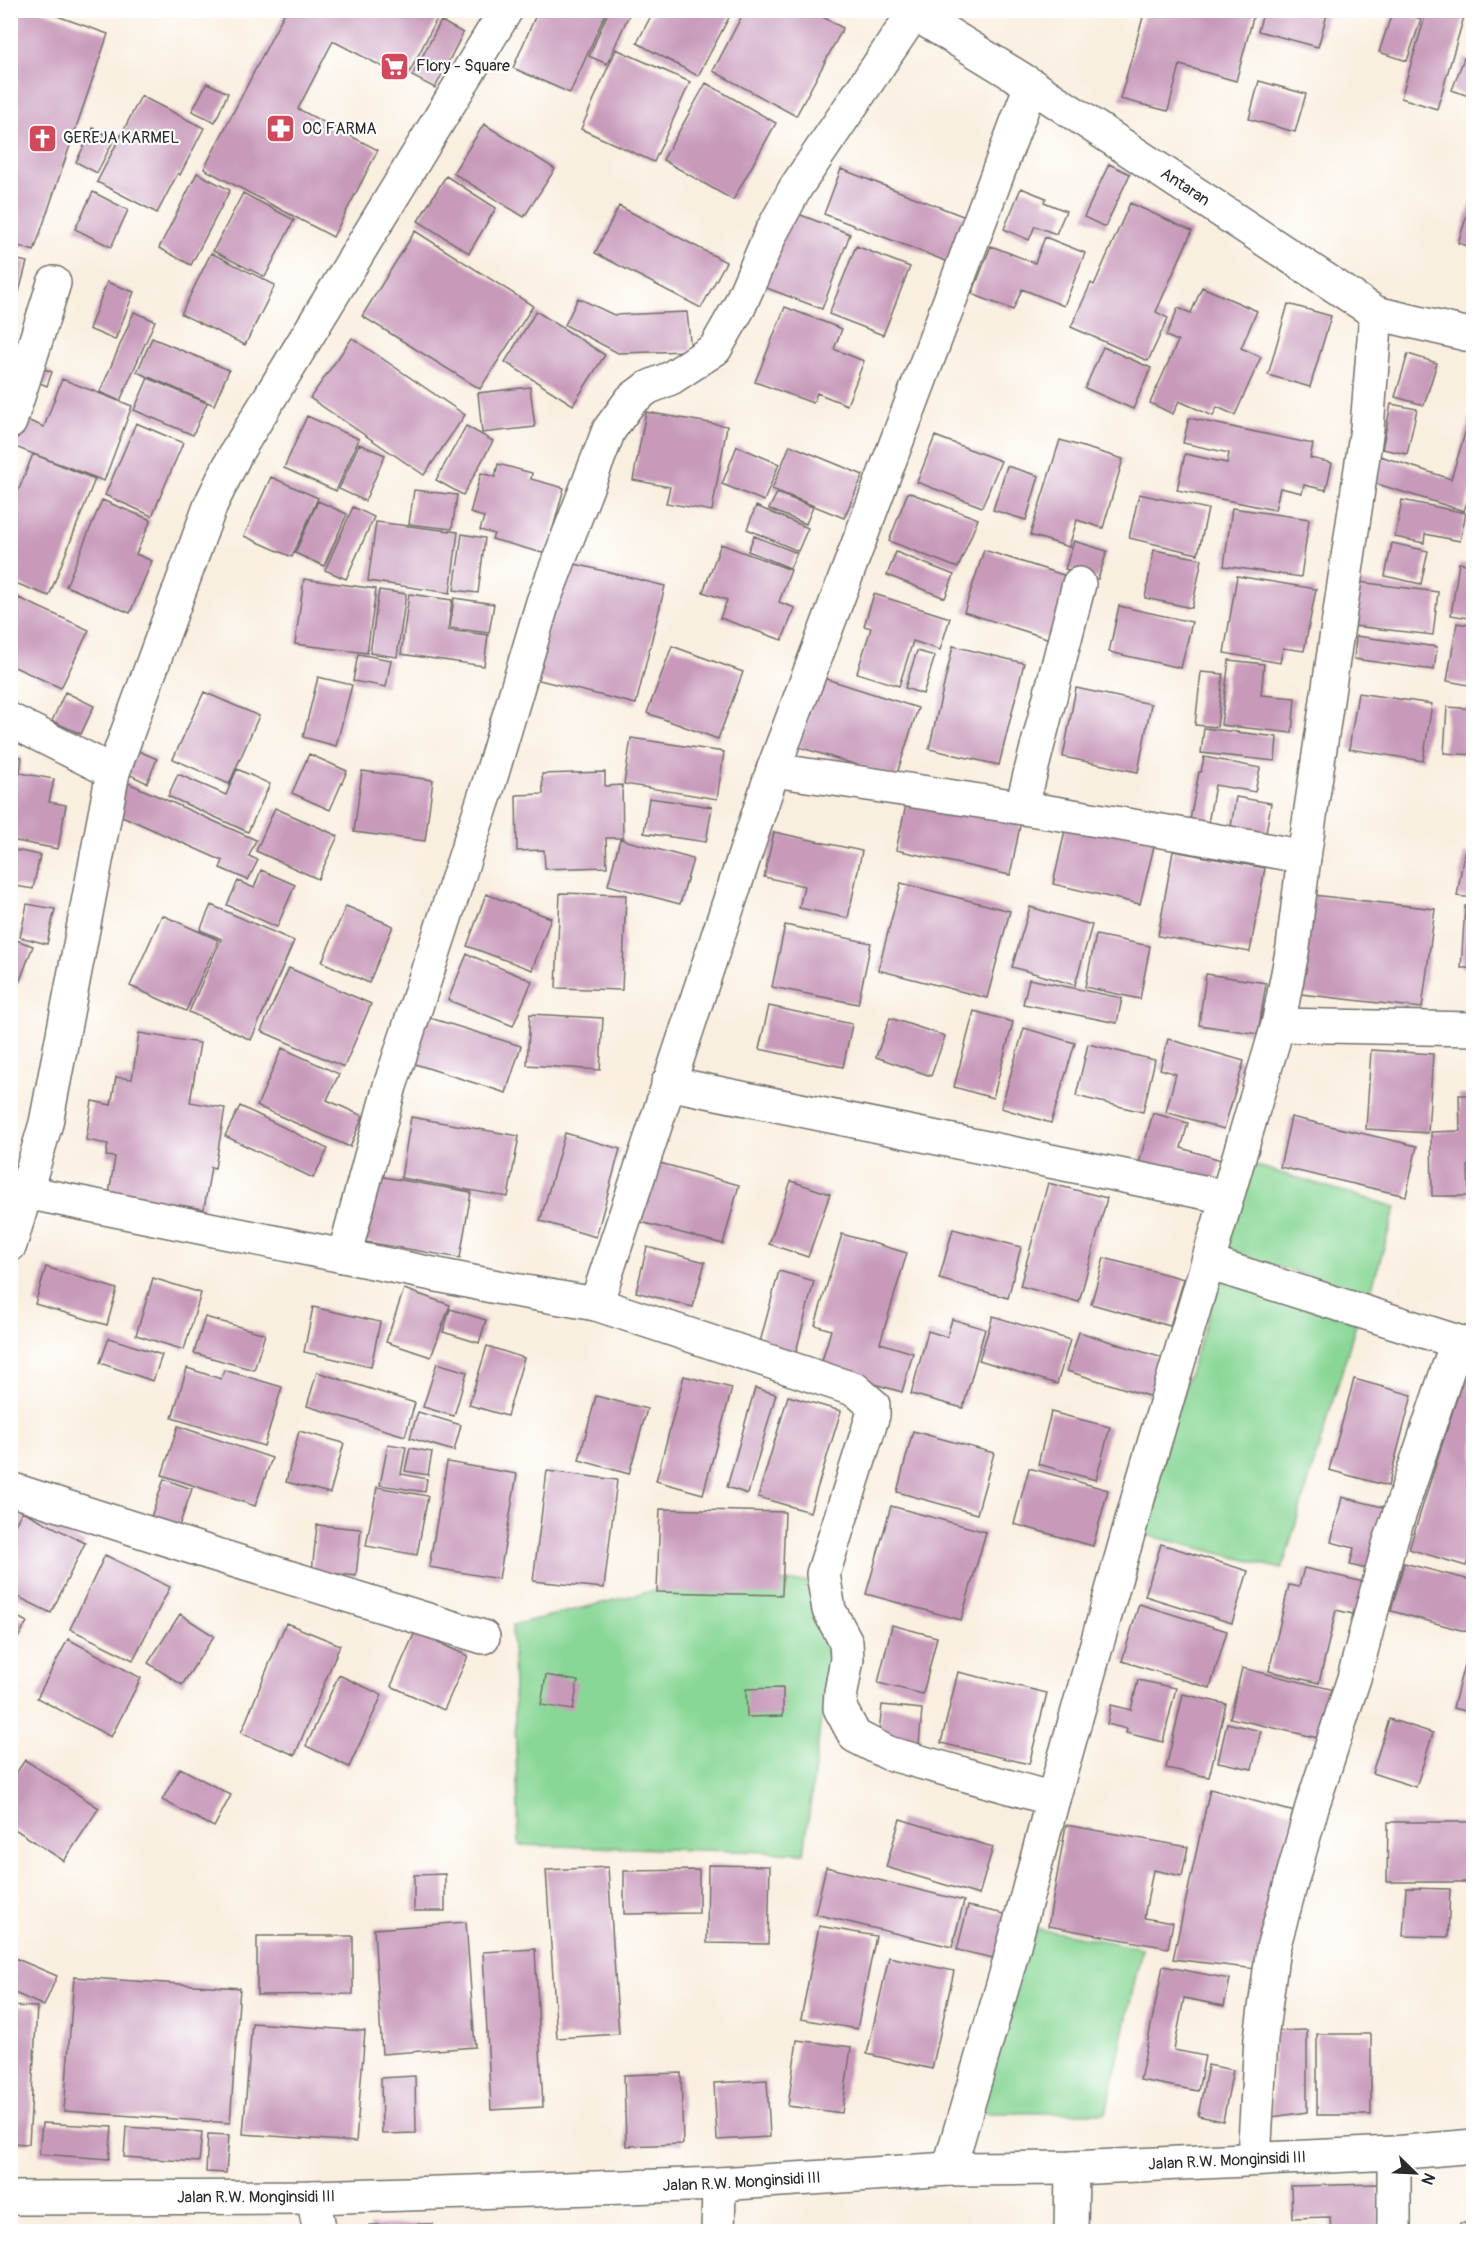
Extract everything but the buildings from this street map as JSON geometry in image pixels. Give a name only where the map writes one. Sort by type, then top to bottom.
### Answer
[{"type":"street","points":[[10,1245],[46,1123],[113,772],[211,504],[236,453],[506,10]]},
{"type":"street","points":[[344,1256],[390,1086],[490,780],[543,602],[609,430],[632,400],[648,388],[671,378],[716,349],[739,307],[771,233],[796,187],[911,12]]},
{"type":"street","name":"Antaran","points":[[911,12],[1031,85],[1376,313],[1473,336]]},
{"type":"street","points":[[596,1304],[773,770],[1031,85]]},
{"type":"street","points":[[10,422],[54,283]]},
{"type":"street","points":[[949,2169],[1007,1971],[1053,1799],[1278,1025],[1293,948],[1304,857],[1367,428],[1376,313]]},
{"type":"street","points":[[1022,806],[1079,584]]},
{"type":"street","points":[[10,720],[113,772]]},
{"type":"street","points":[[773,770],[1022,806],[1304,857]]},
{"type":"street","points":[[1278,1025],[1473,1029]]},
{"type":"street","points":[[668,1083],[1227,1197]]},
{"type":"street","points":[[26,1192],[551,1298],[596,1304],[856,1390],[873,1405],[873,1415],[823,1574],[829,1610],[846,1642],[847,1659],[840,1708],[855,1736],[888,1753],[1053,1799]]},
{"type":"street","points":[[1208,1263],[1465,1344],[1389,1545],[1354,1678],[1312,1808],[1273,1948],[1261,2038],[1254,2159]]},
{"type":"street","points":[[10,1489],[483,1637]]},
{"type":"street","name":"Jalan R.W. Monginsidi III","points":[[10,2198],[313,2197],[719,2184],[949,2169],[1072,2168],[1473,2146]]},
{"type":"street","points":[[1394,2152],[1394,2232]]},
{"type":"street","points":[[1071,2232],[1072,2168]]},
{"type":"street","points":[[718,2232],[719,2184]]},
{"type":"street","points":[[313,2197],[320,2232]]},
{"type":"green space","points":[[1250,1164],[1396,1207],[1370,1294],[1224,1251]]},
{"type":"green space","points":[[1220,1281],[1357,1321],[1282,1569],[1139,1533]]},
{"type":"green space","points":[[806,1581],[829,1655],[804,1853],[519,1845],[512,1625],[664,1588]]},
{"type":"green space","points":[[1029,1927],[1142,1948],[1106,2113],[973,2113]]},
{"type":"place","name":"Flory - Square","points":[[395,66]]},
{"type":"place","name":"OC FARMA","points":[[281,129]]},
{"type":"place","name":"GEREJA KARMEL","points":[[42,138]]}]
